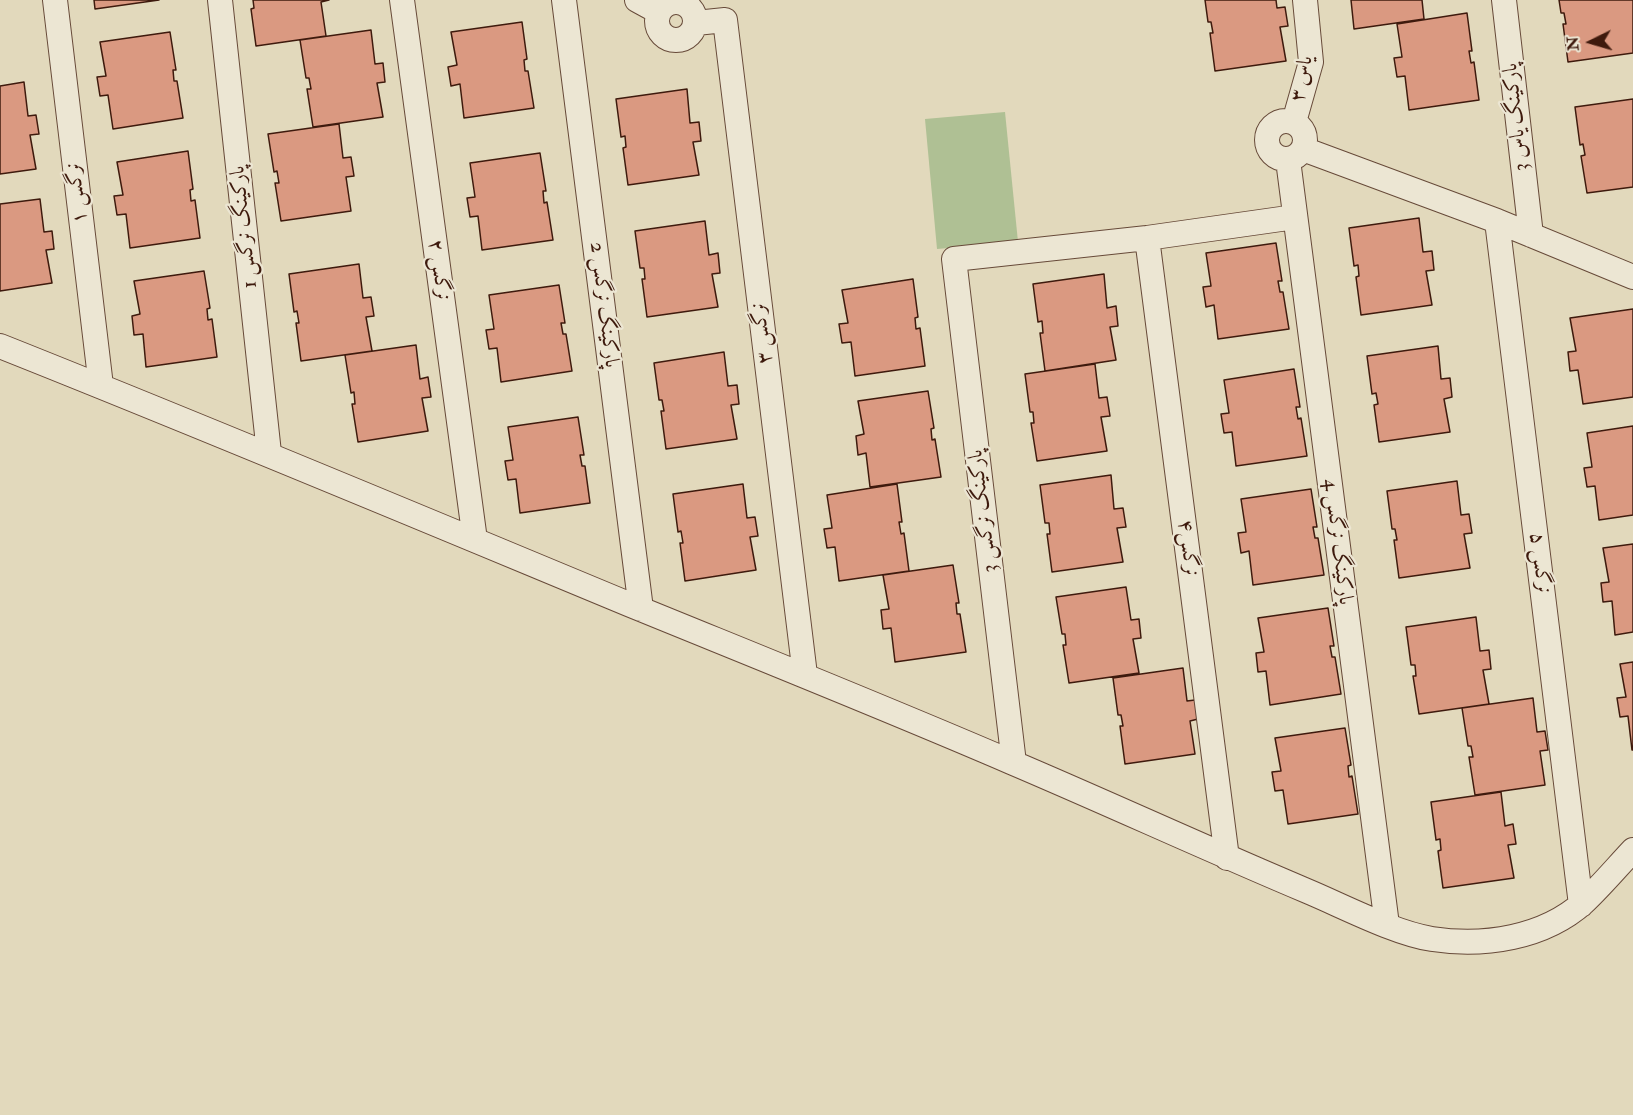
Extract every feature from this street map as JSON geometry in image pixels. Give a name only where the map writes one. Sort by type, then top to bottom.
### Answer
[{"type":"street","name":"نرگس ۱","points":[[55,0],[101,386]]},
{"type":"street","name":"پارکینگ نرگس 1","points":[[220,0],[269,453]]},
{"type":"street","name":"نرگس ۲","points":[[402,0],[475,540]]},
{"type":"street","name":"پارکینگ نرگس 2","points":[[564,0],[642,609]]},
{"type":"street","name":"نرگس ۳","points":[[637,0],[659,12],[672,2],[684,3],[693,11],[696,23],[725,20],[805,675]]},
{"type":"street","name":"یاس ۳","points":[[1294,122],[1311,62],[1305,0]]},
{"type":"street","name":"پارکینگ یاس 3","points":[[1504,0],[1530,235]]},
{"type":"street","points":[[1296,154],[1305,136],[1303,130],[1294,122],[1276,123],[1271,127],[1266,138],[1267,145],[1274,156],[1296,154],[1497,221],[1633,277]]},
{"type":"street","name":"پارکینگ نرگس 4","points":[[1296,154],[1295,217],[1387,925]]},
{"type":"street","points":[[1147,238],[1295,217]]},
{"type":"street","name":"نرگس ۵","points":[[1497,221],[1581,905]]},
{"type":"street","name":"پارکینگ نرگس 3","points":[[1014,763],[954,259],[1147,238]]},
{"type":"street","name":"نرگس۴","points":[[1147,238],[1227,858]]},
{"type":"street","points":[[0,346],[269,453],[805,675],[1014,763],[1227,858],[1387,925],[1429,939],[1473,941],[1539,931],[1581,905],[1633,850]]},
{"type":"green space","points":[[1005,112],[1018,242],[937,249],[925,119]]},
{"type":"building","points":[[94,0],[159,0],[95,9]]},
{"type":"building","points":[[253,0],[329,0],[321,2],[326,36],[256,46],[251,9],[254,8]]},
{"type":"building","points":[[1205,0],[1276,0],[1277,8],[1285,7],[1288,26],[1280,27],[1286,61],[1215,71],[1210,33],[1213,33],[1211,22],[1208,22]]},
{"type":"building","points":[[1351,0],[1422,0],[1424,19],[1354,29]]},
{"type":"building","points":[[1559,0],[1633,0],[1633,53],[1568,62],[1563,24],[1566,24]]},
{"type":"building","points":[[1467,13],[1472,51],[1469,51],[1471,63],[1474,62],[1479,100],[1409,110],[1405,76],[1397,77],[1394,58],[1402,57],[1397,24]]},
{"type":"building","points":[[522,22],[527,59],[524,60],[525,71],[528,71],[534,108],[464,118],[460,84],[451,86],[448,67],[457,65],[451,32]]},
{"type":"building","points":[[371,30],[375,64],[383,63],[385,82],[377,83],[383,117],[313,127],[307,89],[311,89],[309,78],[306,78],[300,40]]},
{"type":"building","points":[[170,32],[176,70],[173,70],[174,81],[177,81],[183,118],[113,129],[108,95],[100,96],[97,77],[106,76],[100,42]]},
{"type":"building","points":[[24,82],[28,116],[36,115],[39,134],[30,135],[36,169],[0,174],[0,86]]},
{"type":"building","points":[[687,89],[690,123],[699,122],[701,141],[693,142],[699,175],[628,185],[623,148],[626,147],[625,136],[621,137],[616,99]]},
{"type":"building","points":[[1633,99],[1633,187],[1587,193],[1581,156],[1585,155],[1583,144],[1580,145],[1575,107]]},
{"type":"building","points":[[339,124],[343,158],[351,157],[354,176],[346,177],[351,211],[281,221],[275,183],[279,183],[277,171],[274,172],[268,134]]},
{"type":"building","points":[[188,151],[193,189],[190,190],[191,201],[195,200],[200,238],[130,248],[126,214],[117,215],[114,196],[123,195],[117,162]]},
{"type":"building","points":[[540,153],[546,191],[543,191],[544,203],[547,202],[553,240],[482,250],[478,216],[470,217],[467,198],[475,197],[470,163]]},
{"type":"building","points":[[40,199],[44,232],[52,231],[54,249],[46,250],[52,283],[0,291],[0,204]]},
{"type":"building","points":[[1419,218],[1423,252],[1432,251],[1434,270],[1426,271],[1432,305],[1361,315],[1356,277],[1359,276],[1358,265],[1354,266],[1349,228]]},
{"type":"building","points":[[705,221],[709,255],[718,253],[720,273],[712,274],[718,307],[647,317],[642,279],[645,279],[644,268],[640,268],[635,231]]},
{"type":"building","points":[[1276,243],[1282,281],[1278,281],[1280,292],[1283,292],[1289,329],[1218,339],[1214,305],[1206,307],[1203,287],[1211,286],[1206,253]]},
{"type":"building","points":[[359,264],[363,298],[371,297],[374,316],[366,317],[372,351],[301,361],[296,323],[299,323],[297,311],[294,312],[289,274]]},
{"type":"building","points":[[204,271],[210,308],[207,309],[208,320],[212,319],[217,357],[146,367],[143,334],[134,335],[132,316],[140,314],[134,281]]},
{"type":"building","points":[[1104,274],[1107,308],[1116,306],[1118,326],[1110,327],[1116,360],[1045,371],[1040,333],[1043,333],[1042,321],[1038,322],[1033,284]]},
{"type":"building","points":[[913,279],[918,317],[915,318],[916,329],[920,328],[925,366],[855,376],[851,342],[842,343],[839,324],[848,323],[842,290]]},
{"type":"building","points":[[559,285],[565,323],[561,323],[563,334],[566,334],[572,371],[501,382],[497,348],[489,349],[486,330],[494,329],[489,295]]},
{"type":"building","points":[[1633,309],[1633,397],[1583,404],[1578,370],[1570,371],[1568,352],[1576,351],[1570,318]]},
{"type":"building","points":[[416,345],[420,379],[428,377],[431,397],[422,398],[428,431],[358,442],[352,404],[355,404],[354,392],[351,393],[345,355]]},
{"type":"building","points":[[1438,346],[1441,379],[1450,378],[1452,397],[1444,399],[1450,432],[1379,442],[1374,405],[1378,404],[1376,393],[1372,394],[1367,356]]},
{"type":"building","points":[[724,352],[728,386],[737,385],[739,404],[731,405],[737,439],[666,449],[661,411],[664,411],[662,400],[659,400],[654,363]]},
{"type":"building","points":[[1095,364],[1099,398],[1107,397],[1110,416],[1101,417],[1107,451],[1037,461],[1031,423],[1034,423],[1033,412],[1030,412],[1025,374]]},
{"type":"building","points":[[1294,369],[1300,407],[1296,407],[1298,419],[1301,418],[1307,456],[1236,466],[1232,432],[1224,433],[1221,414],[1229,413],[1224,380]]},
{"type":"building","points":[[928,391],[934,428],[931,429],[932,440],[935,439],[941,477],[870,487],[866,453],[858,455],[856,436],[864,434],[858,401]]},
{"type":"building","points":[[578,417],[584,455],[580,455],[582,466],[585,466],[590,503],[520,513],[516,479],[508,480],[505,461],[513,460],[508,427]]},
{"type":"building","points":[[1633,426],[1633,515],[1599,520],[1595,486],[1587,487],[1584,468],[1592,467],[1587,433]]},
{"type":"building","points":[[1111,475],[1114,509],[1123,508],[1126,527],[1117,528],[1123,562],[1052,572],[1047,534],[1050,534],[1049,523],[1045,523],[1040,485]]},
{"type":"building","points":[[1457,481],[1461,515],[1469,514],[1472,533],[1464,534],[1470,568],[1399,578],[1394,540],[1397,540],[1395,529],[1392,529],[1387,491]]},
{"type":"building","points":[[743,484],[747,518],[755,517],[758,536],[750,537],[756,570],[685,581],[680,543],[683,543],[681,531],[678,532],[673,494]]},
{"type":"building","points":[[897,484],[902,522],[899,522],[901,534],[904,533],[909,571],[839,581],[835,547],[827,548],[824,529],[832,528],[827,495]]},
{"type":"building","points":[[1311,489],[1317,527],[1313,527],[1315,538],[1318,538],[1324,575],[1253,585],[1249,551],[1241,553],[1238,533],[1246,532],[1241,499]]},
{"type":"building","points":[[1633,544],[1633,632],[1615,635],[1612,601],[1603,602],[1601,583],[1609,582],[1603,548]]},
{"type":"building","points":[[953,565],[959,603],[956,603],[957,614],[960,614],[966,652],[895,662],[891,628],[883,629],[881,610],[889,609],[883,575]]},
{"type":"building","points":[[1126,587],[1131,620],[1139,619],[1141,638],[1133,639],[1139,673],[1069,683],[1063,645],[1066,645],[1065,634],[1062,634],[1056,597]]},
{"type":"building","points":[[1328,608],[1334,646],[1330,646],[1332,657],[1335,657],[1341,694],[1270,705],[1266,671],[1258,672],[1256,653],[1264,652],[1258,618]]},
{"type":"building","points":[[1476,617],[1480,651],[1489,650],[1491,669],[1483,670],[1489,704],[1419,714],[1413,676],[1416,676],[1415,665],[1411,665],[1406,627]]},
{"type":"building","points":[[1633,662],[1632,750],[1628,716],[1620,717],[1617,698],[1626,697],[1620,664]]},
{"type":"building","points":[[1183,668],[1187,701],[1195,700],[1198,719],[1190,721],[1195,754],[1125,764],[1120,726],[1123,726],[1121,715],[1118,715],[1113,678]]},
{"type":"building","points":[[1533,698],[1537,732],[1545,731],[1548,750],[1540,751],[1545,785],[1475,795],[1469,757],[1473,757],[1471,746],[1468,746],[1462,708]]},
{"type":"building","points":[[1345,728],[1351,765],[1348,766],[1349,777],[1352,776],[1358,814],[1288,824],[1283,790],[1275,791],[1272,772],[1281,771],[1275,738]]},
{"type":"building","points":[[1501,792],[1505,826],[1513,824],[1516,844],[1508,845],[1514,878],[1443,888],[1438,851],[1441,850],[1440,839],[1436,840],[1431,802]]}]
